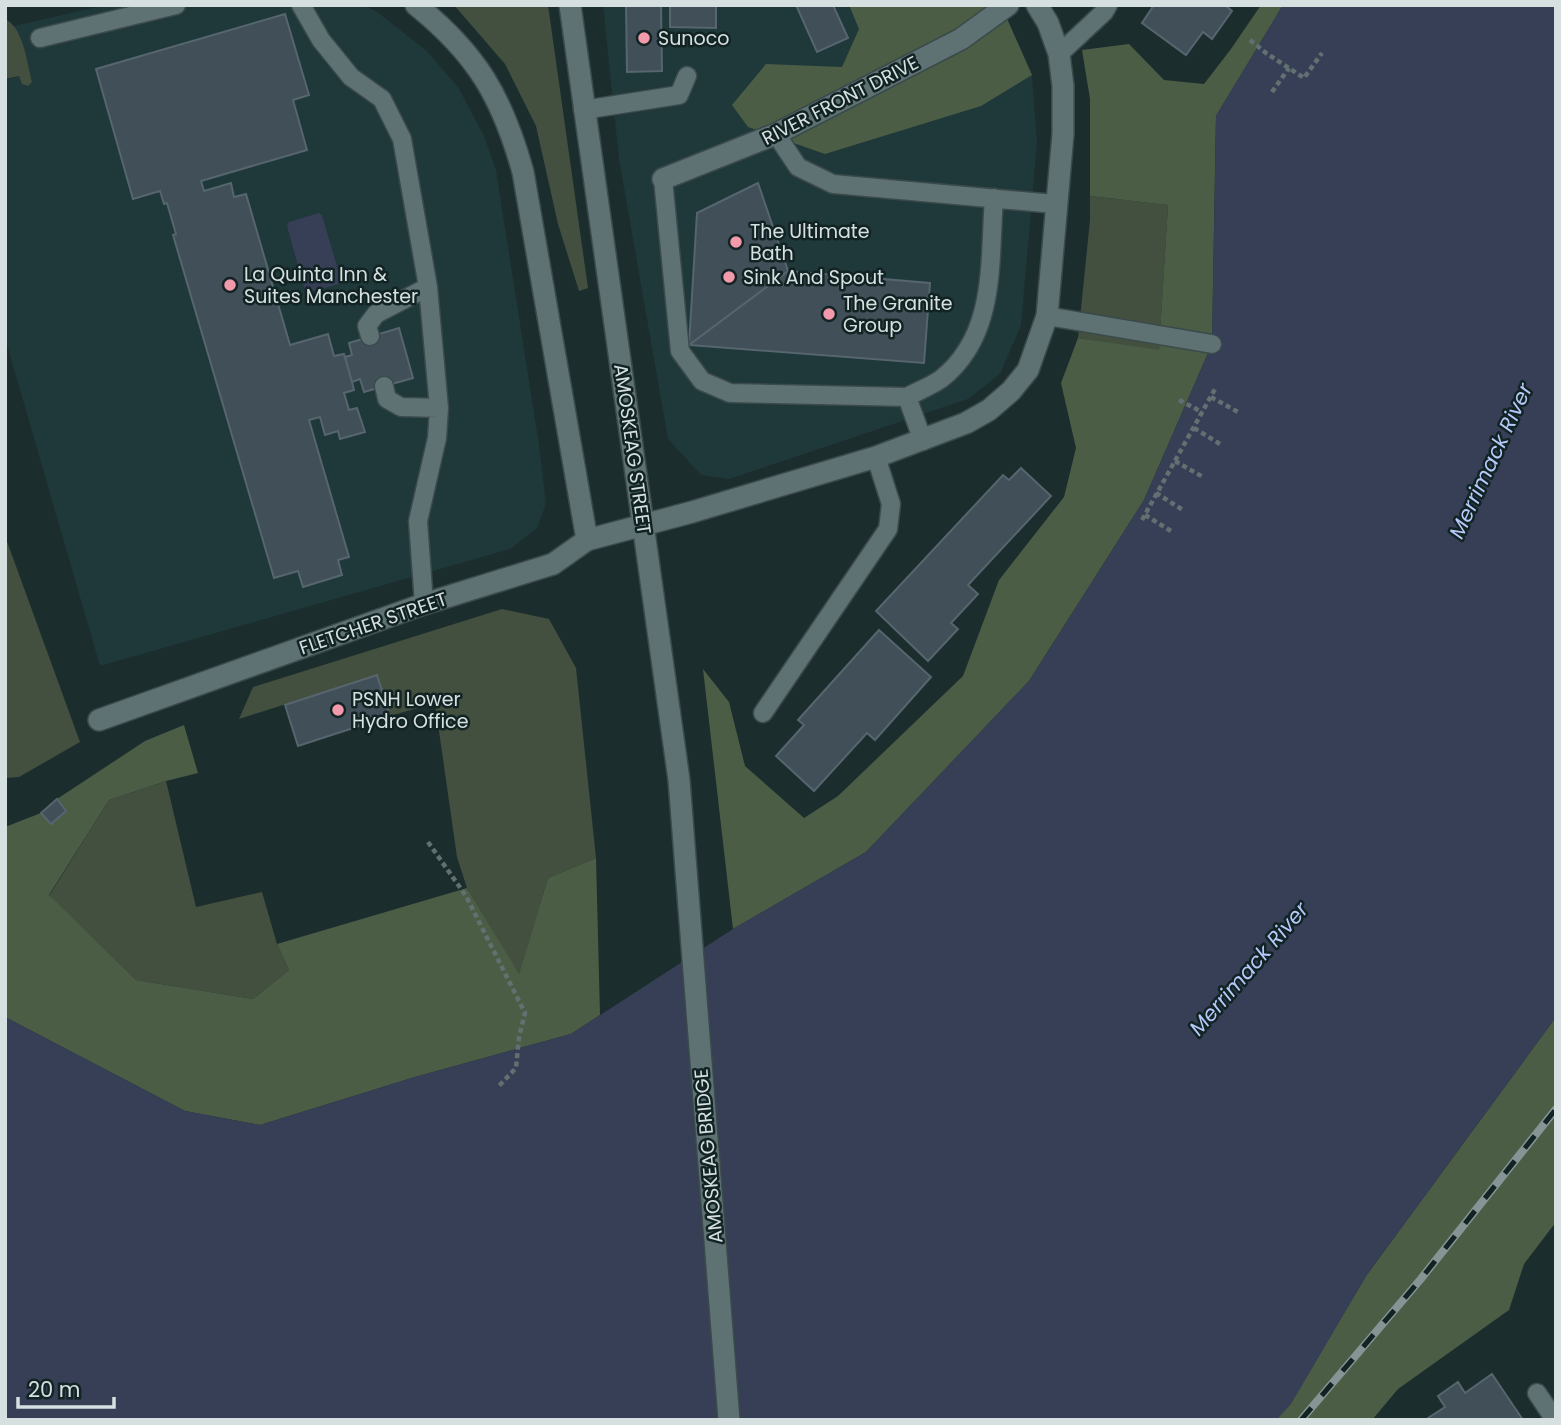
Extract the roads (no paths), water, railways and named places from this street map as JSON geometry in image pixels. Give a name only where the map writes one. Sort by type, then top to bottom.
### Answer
[{"type":"main road","points":[[416,5],[439,24],[471,59],[495,93],[512,133],[523,172],[586,540]]},
{"type":"main road","name":"AMOSKEAG STREET","points":[[570,5],[678,780],[688,893]]},
{"type":"main road","name":"RIVER FRONT DRIVE","points":[[663,179],[776,134],[961,39],[1008,5]]},
{"type":"main road","name":"FLETCHER STREET","points":[[99,720],[424,604],[553,564],[586,540],[876,457],[967,423],[989,410],[1011,391],[1028,370],[1047,316],[1063,134],[1063,86],[1059,54],[1048,23],[1037,5]]},
{"type":"main road","name":"AMOSKEAG BRIDGE","points":[[688,893],[729,1420]]},
{"type":"lane","points":[[40,38],[176,5]]},
{"type":"lane","points":[[301,5],[321,40],[351,77],[382,99],[402,139],[428,287],[439,408],[437,438],[418,521],[424,604]]},
{"type":"lane","points":[[1059,54],[1104,12],[1108,5]]},
{"type":"lane","points":[[583,110],[679,95],[687,76]]},
{"type":"lane","points":[[776,134],[799,167],[833,184],[1055,204]]},
{"type":"lane","points":[[663,179],[680,351],[702,381],[730,393],[907,397],[940,379],[975,339],[985,313],[993,198]]},
{"type":"lane","points":[[370,337],[367,326],[376,314],[428,287]]},
{"type":"lane","points":[[1047,316],[1212,344]]},
{"type":"lane","points":[[384,386],[387,399],[401,407],[439,408]]},
{"type":"lane","points":[[907,397],[923,441]]},
{"type":"lane","points":[[763,713],[888,529],[891,504],[876,457]]},
{"type":"lane","points":[[1537,1393],[1555,1420]]},
{"type":"water","name":"Merrimack River","points":[[1283,5],[1556,5],[1556,1017],[1366,1276],[1291,1404],[1276,1420],[5,1420],[5,1017],[185,1111],[260,1125],[415,1077],[571,1034],[733,929],[866,852],[1029,681],[1144,500],[1212,344],[1216,116]]},
{"type":"water","points":[[319,213],[322,215],[341,280],[339,284],[309,292],[305,291],[287,226],[289,222]]},
{"type":"railway","points":[[1301,1420],[1420,1280],[1556,1109]]},
{"type":"place","name":"Sunoco","points":[[644,38]]},
{"type":"place","name":"The Ultimate Bath","points":[[736,242]]},
{"type":"place","name":"Sink And Spout","points":[[729,277]]},
{"type":"place","name":"La Quinta Inn & Suites Manchester","points":[[230,285]]},
{"type":"place","name":"The Granite Group","points":[[829,314]]},
{"type":"place","name":"PSNH Lower Hydro Office","points":[[338,710]]}]
